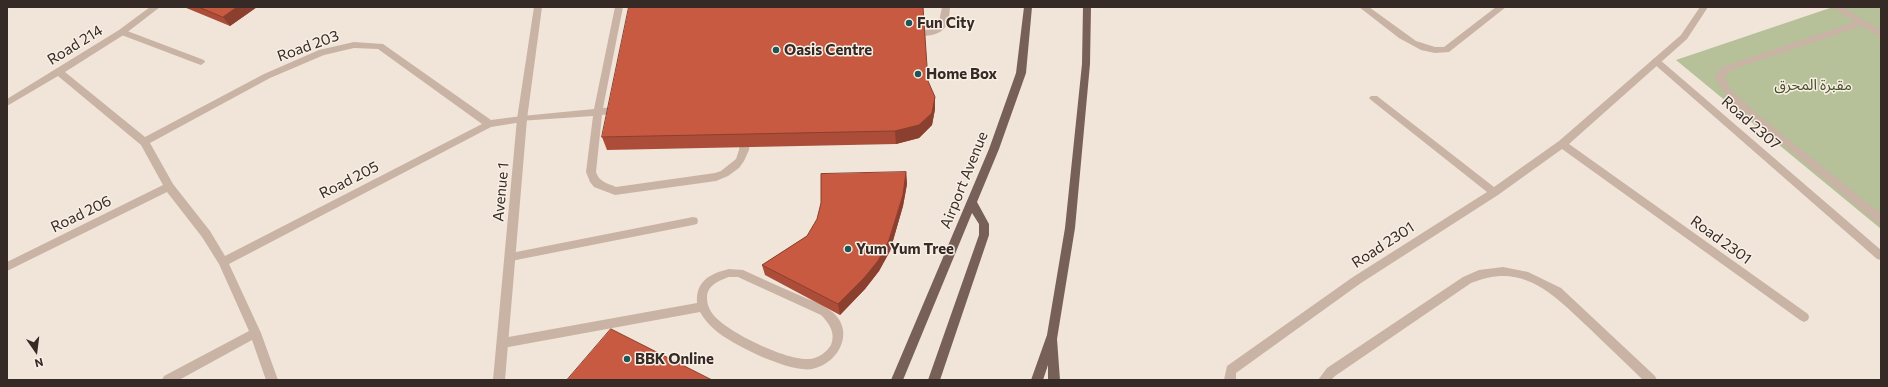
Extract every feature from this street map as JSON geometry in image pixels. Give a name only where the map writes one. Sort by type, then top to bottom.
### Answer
[{"type":"main road","name":"Airport Avenue","points":[[897,380],[994,149],[1022,73],[1028,7]]},
{"type":"main road","points":[[1054,380],[1053,335],[1070,228],[1086,64],[1087,7]]},
{"type":"main road","points":[[934,380],[984,235],[984,224],[972,203]]},
{"type":"main road","points":[[1037,380],[1053,335]]},
{"type":"street","name":"Road 214","points":[[7,103],[122,32],[156,7]]},
{"type":"street","name":"Avenue 1","points":[[499,380],[522,119],[538,7]]},
{"type":"street","points":[[619,7],[598,112],[591,172],[593,179],[598,184],[615,191],[716,177],[724,174],[733,169],[743,156],[746,126]]},
{"type":"street","points":[[901,35],[931,33],[941,29],[946,20],[946,7]]},
{"type":"street","points":[[1363,7],[1416,45],[1432,51],[1439,51],[1446,50],[1502,7]]},
{"type":"street","points":[[1656,61],[1684,37],[1704,7]]},
{"type":"street","points":[[1836,7],[1862,24],[1881,34]]},
{"type":"street","points":[[1862,24],[1728,68],[1722,72],[1720,78],[1727,91],[1753,115],[1881,220]]},
{"type":"street","points":[[122,32],[201,62]]},
{"type":"street","name":"Road 203","points":[[144,142],[267,76],[322,52],[354,44],[380,46],[489,124]]},
{"type":"street","name":"Road 2301","points":[[1230,380],[1231,370],[1357,280],[1494,192],[1562,144],[1656,61]]},
{"type":"street","name":"Road 2307","points":[[1656,61],[1881,256]]},
{"type":"street","points":[[59,72],[144,142],[169,187],[206,234],[223,262],[255,334],[272,380]]},
{"type":"street","points":[[1374,98],[1494,192]]},
{"type":"street","points":[[489,124],[522,119],[629,110]]},
{"type":"street","name":"Road 205","points":[[223,262],[489,124]]},
{"type":"street","name":"Road 2301","points":[[1562,144],[1804,317]]},
{"type":"street","name":"Road 206","points":[[7,267],[169,187]]},
{"type":"street","points":[[511,257],[693,221]]},
{"type":"street","points":[[1324,380],[1331,372],[1467,280],[1490,271],[1520,273],[1540,280],[1557,291],[1651,380]]},
{"type":"street","points":[[729,273],[739,273],[825,312],[834,319],[838,328],[838,339],[835,349],[826,358],[815,363],[803,365],[791,363],[720,329],[712,323],[702,307],[701,298],[703,289],[710,281],[729,273]]},
{"type":"street","points":[[503,343],[702,307]]},
{"type":"street","points":[[168,380],[255,334]]},
{"type":"green space","name":"مقبرة المحرق","points":[[1833,7],[1881,7],[1881,229],[1676,60]]},
{"type":"building","points":[[199,7],[237,7],[223,17]]},
{"type":"building","name":"Oasis Centre","points":[[629,7],[923,7],[928,81],[935,97],[932,113],[919,125],[895,131],[602,137]]},
{"type":"building","name":"Yum Yum Tree","points":[[906,172],[903,195],[889,240],[878,261],[864,278],[838,304],[762,265],[807,236],[817,219],[821,203],[821,174]]},
{"type":"building","name":"BBK Online","points":[[611,329],[712,380],[567,380]]},
{"type":"place","name":"Fun City","points":[[909,23]]},
{"type":"place","name":"Oasis Centre","points":[[776,50]]},
{"type":"place","name":"Home Box","points":[[918,74]]},
{"type":"place","name":"Yum Yum Tree","points":[[848,249]]},
{"type":"place","name":"BBK Online","points":[[627,359]]}]
